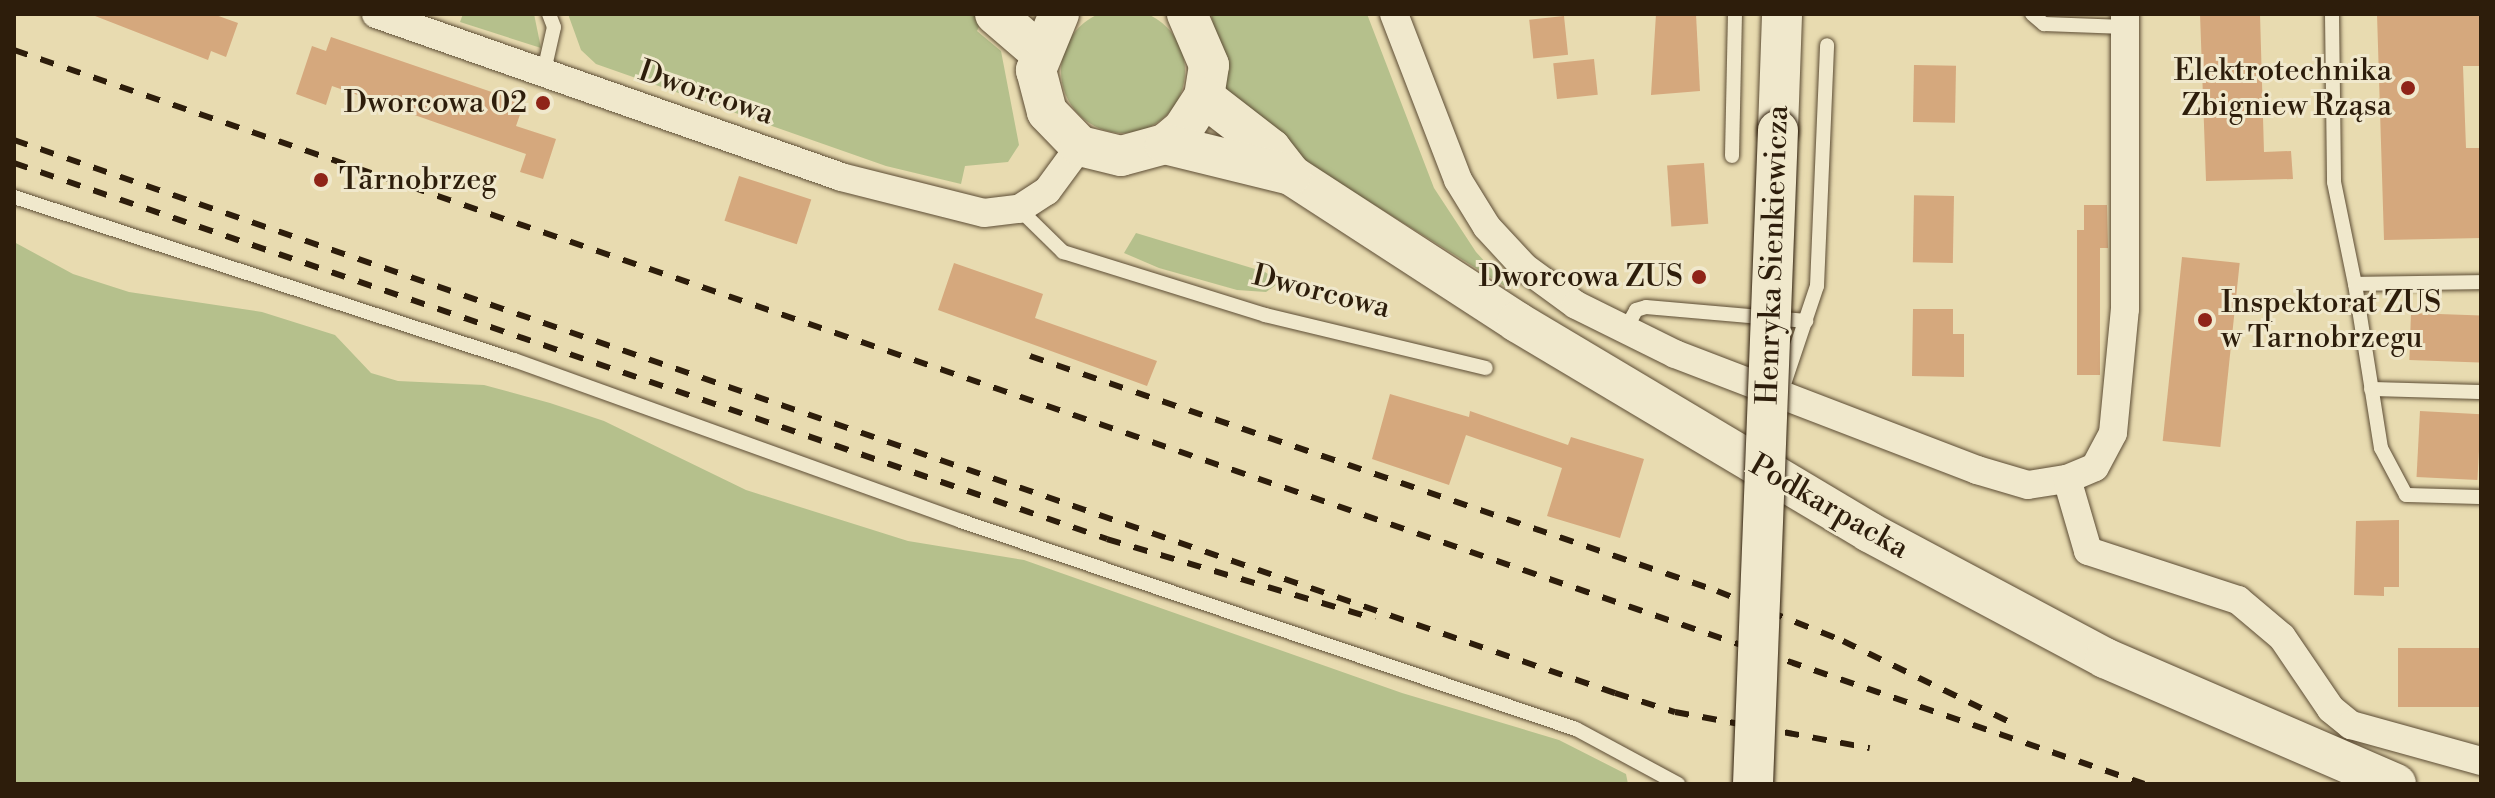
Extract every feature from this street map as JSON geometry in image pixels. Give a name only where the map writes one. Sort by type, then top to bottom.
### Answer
[{"type":"main road","points":[[995,14],[1039,52]]},
{"type":"main road","points":[[1059,14],[1039,52],[1036,70],[1047,112],[1080,146],[1121,156],[1165,144],[1204,97],[1209,65],[1187,14]]},
{"type":"main road","name":"Henryka Sienkiewicza","points":[[1753,784],[1782,14]]},
{"type":"main road","name":"Podkarpacka","points":[[1204,97],[1271,149],[1291,175]]},
{"type":"main road","name":"Podkarpacka","points":[[1165,144],[1291,175],[1517,322],[1869,532],[2105,658],[2396,784]]},
{"type":"street","name":"Dworcowa","points":[[376,14],[416,20],[544,71],[841,177],[984,213],[1019,209]]},
{"type":"street","points":[[1394,14],[1458,180],[1487,227],[1524,267],[1623,332],[1781,395],[2028,485],[2067,479],[2095,467],[2113,433],[2125,309],[2125,20]]},
{"type":"street","points":[[1019,209],[1047,191],[1080,146]]},
{"type":"street","points":[[2067,479],[2088,551],[2238,600],[2282,637],[2331,709],[2351,725],[2481,761]]},
{"type":"lane","points":[[544,71],[554,27],[549,14]]},
{"type":"lane","points":[[1732,156],[1735,14]]},
{"type":"lane","points":[[2032,14],[2044,24],[2125,20]]},
{"type":"lane","points":[[2332,14],[2334,182],[2355,284],[2381,448],[2406,495],[2481,497]]},
{"type":"lane","points":[[1781,395],[1817,286],[1827,45]]},
{"type":"lane","points":[[14,197],[514,360],[961,521],[1576,729],[1678,784]]},
{"type":"lane","name":"Dworcowa","points":[[1019,209],[1063,252],[1265,315],[1486,368]]},
{"type":"lane","points":[[2355,284],[2481,282]]},
{"type":"lane","points":[[1623,332],[1636,310],[1646,307],[1806,321]]},
{"type":"lane","points":[[2371,389],[2481,392]]},
{"type":"green space","points":[[1123,9],[1147,14],[1167,27],[1180,47],[1185,71],[1180,95],[1167,115],[1147,128],[1123,133],[1099,128],[1079,115],[1066,95],[1061,71],[1066,47],[1079,27],[1099,14]]},
{"type":"green space","points":[[463,14],[534,14],[541,48],[460,22]]},
{"type":"green space","points":[[568,14],[985,14],[977,31],[1001,51],[1019,145],[1008,162],[965,166],[961,184],[886,166],[596,64],[581,50]]},
{"type":"green space","points":[[1211,14],[1367,14],[1434,188],[1476,252],[1511,290],[1312,166],[1227,93]]},
{"type":"green space","points":[[1136,233],[1265,272],[1280,282],[1266,292],[1237,290],[1159,268],[1124,253]]},
{"type":"green space","points":[[14,242],[73,274],[129,292],[262,312],[335,335],[371,373],[398,381],[484,385],[550,403],[604,421],[746,490],[908,541],[1024,560],[1402,693],[1559,740],[1626,774],[1628,784],[14,784]]},
{"type":"building","points":[[90,14],[213,14],[238,23],[226,57],[211,51],[208,60]]},
{"type":"building","points":[[1656,14],[1696,14],[1700,91],[1651,95]]},
{"type":"building","points":[[2200,14],[2260,14],[2264,152],[2291,151],[2293,179],[2206,181]]},
{"type":"building","points":[[2377,14],[2481,14],[2481,66],[2463,66],[2466,148],[2481,148],[2481,238],[2384,240]]},
{"type":"building","points":[[1564,16],[1568,55],[1533,58],[1529,20]]},
{"type":"building","points":[[331,37],[524,103],[516,126],[556,139],[543,179],[520,172],[526,154],[332,86],[326,105],[296,94],[312,46],[326,51]]},
{"type":"building","points":[[1594,59],[1598,95],[1557,99],[1553,63]]},
{"type":"building","points":[[1914,65],[1956,66],[1955,123],[1913,122]]},
{"type":"building","points":[[1704,163],[1708,224],[1671,226],[1667,166]]},
{"type":"building","points":[[739,176],[811,199],[797,244],[724,221]]},
{"type":"building","points":[[1914,195],[1954,196],[1953,263],[1913,262]]},
{"type":"building","points":[[2084,205],[2107,205],[2108,248],[2100,248],[2100,375],[2077,375],[2077,230],[2084,230]]},
{"type":"building","name":"Inspektorat ZUS w Tarnobrzegu","points":[[2182,257],[2240,263],[2220,447],[2163,441]]},
{"type":"building","points":[[954,263],[1043,294],[1035,318],[1157,361],[1147,386],[938,310]]},
{"type":"building","points":[[1913,309],[1953,309],[1953,334],[1964,334],[1964,377],[1912,376]]},
{"type":"building","points":[[2411,313],[2481,315],[2479,362],[2409,360]]},
{"type":"building","points":[[1390,394],[1469,417],[1470,411],[1568,445],[1571,437],[1644,459],[1620,538],[1547,516],[1562,468],[1466,435],[1449,485],[1372,459]]},
{"type":"building","points":[[2420,411],[2481,414],[2477,480],[2417,477]]},
{"type":"building","points":[[2399,520],[2399,587],[2384,587],[2384,596],[2354,595],[2356,521]]},
{"type":"building","points":[[2398,648],[2481,648],[2481,707],[2398,707]]},
{"type":"railway","points":[[14,50],[2144,784]]},
{"type":"railway","points":[[14,140],[1615,693],[1675,712],[1870,748]]},
{"type":"railway","points":[[14,163],[1107,539],[1375,619]]},
{"type":"railway","points":[[1030,356],[1717,591],[1843,641],[2018,726]]},
{"type":"place","name":"Elektrotechnika Zbigniew Rząsa","points":[[2408,88]]},
{"type":"place","name":"Dworcowa 02","points":[[543,103]]},
{"type":"place","name":"Tarnobrzeg","points":[[321,180]]},
{"type":"place","name":"Dworcowa ZUS","points":[[1699,277]]},
{"type":"place","name":"Inspektorat ZUS w Tarnobrzegu","points":[[2205,320]]}]
